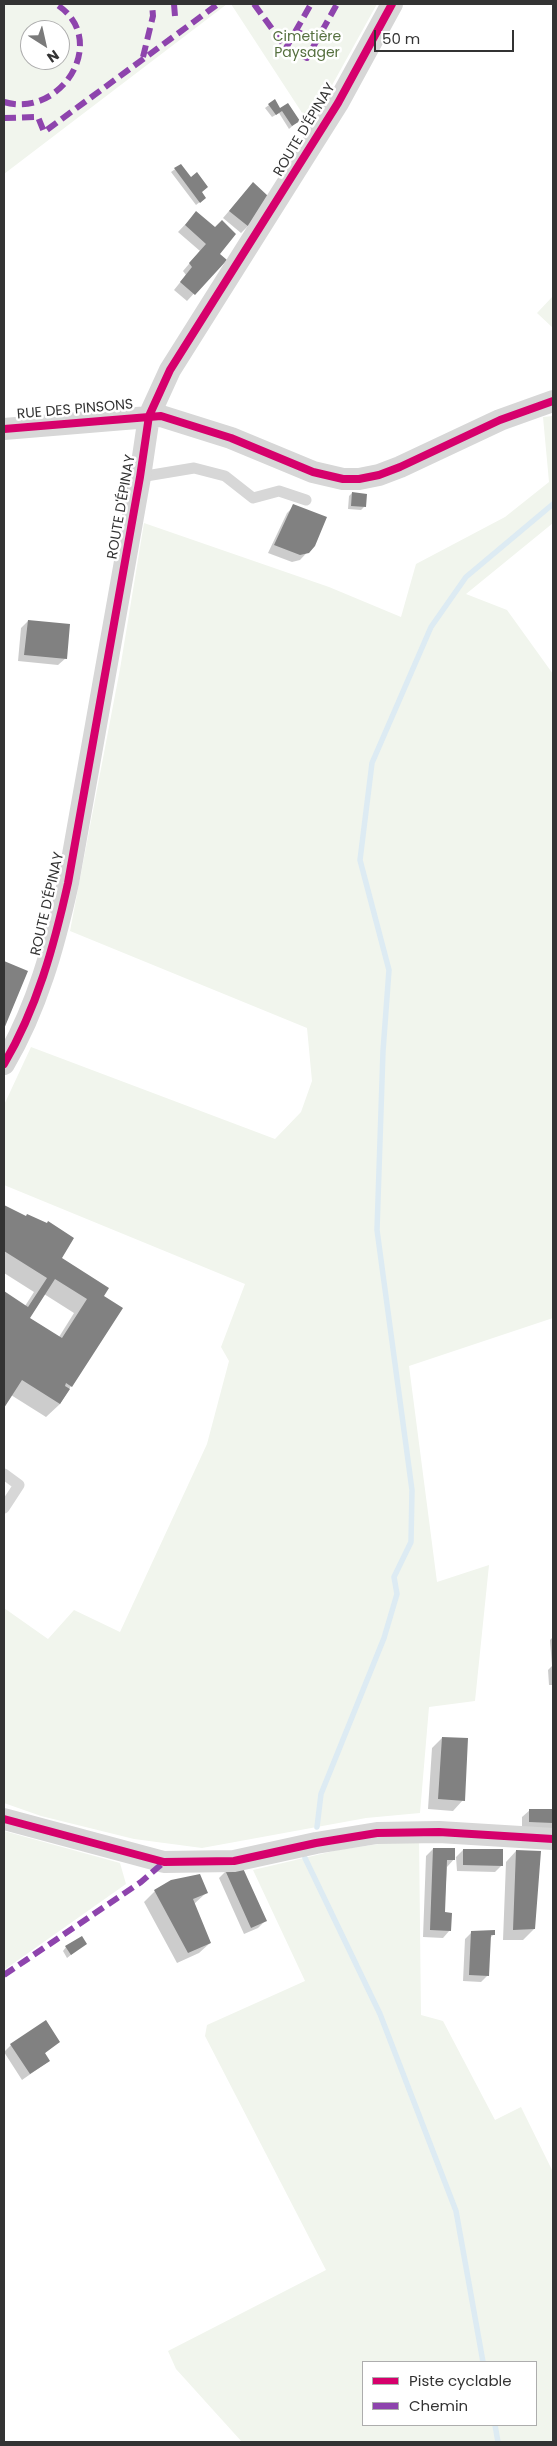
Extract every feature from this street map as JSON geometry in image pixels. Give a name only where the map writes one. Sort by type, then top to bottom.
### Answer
[{"type":"street","name":"ROUTE D'ÉPINAY","points":[[4,1064],[26,1024],[56,936],[68,883],[140,477],[149,416],[170,370],[333,111],[392,4]]},
{"type":"street","name":"RUE DES PINSONS","points":[[4,429],[161,416],[192,424],[313,472],[343,479],[359,479],[379,475],[400,467],[482,428],[553,401]]},
{"type":"street","points":[[4,1819],[164,1862],[234,1861],[316,1843],[377,1833],[439,1832],[553,1838]]},
{"type":"lane","points":[[140,477],[194,468],[226,476],[253,498],[278,491],[306,500]]},
{"type":"lane","points":[[4,1474],[20,1485],[4,1508]]},
{"type":"green space","points":[[4,4],[227,4],[4,174]]},
{"type":"green space","name":"Cimetière Paysager","points":[[231,4],[377,4],[310,125]]},
{"type":"green space","points":[[553,296],[553,328],[537,313]]},
{"type":"green space","points":[[553,416],[553,523],[466,594],[507,610],[553,674],[553,1318],[409,1366],[437,1582],[489,1565],[475,1701],[429,1707],[420,1813],[366,1818],[202,1848],[134,1839],[41,1816],[4,1803],[4,1608],[48,1639],[74,1610],[120,1632],[207,1444],[229,1361],[221,1347],[245,1284],[4,1185],[4,1105],[31,1047],[275,1139],[301,1112],[312,1081],[307,1028],[70,931],[120,669],[144,523],[329,587],[401,617],[416,564],[505,517],[549,482],[543,417]]},
{"type":"green space","points":[[4,1831],[120,1863],[126,1884],[4,1970]]},
{"type":"green space","points":[[419,1838],[421,2015],[443,2021],[495,2120],[521,2107],[553,2172],[553,2442],[242,2442],[176,2369],[168,2351],[326,2270],[205,2036],[207,2025],[305,1981],[253,1870],[338,1850]]},
{"type":"building","points":[[275,99],[280,108],[288,103],[300,121],[292,126],[282,111],[276,115],[268,104]]},
{"type":"building","points":[[181,164],[191,177],[197,172],[208,187],[202,192],[206,198],[200,203],[174,168]]},
{"type":"building","points":[[253,182],[268,196],[249,227],[229,211]]},
{"type":"building","points":[[196,211],[215,227],[222,220],[236,234],[220,254],[227,260],[195,295],[180,282],[192,267],[189,263],[206,244],[185,225]]},
{"type":"building","points":[[352,492],[367,494],[366,507],[351,506]]},
{"type":"building","points":[[293,504],[327,517],[315,546],[309,553],[300,555],[274,545]]},
{"type":"building","points":[[28,620],[70,624],[67,659],[24,655]]},
{"type":"building","points":[[4,961],[28,971],[4,1029]]},
{"type":"building","points":[[4,1205],[26,1216],[27,1214],[47,1223],[48,1221],[74,1238],[62,1258],[109,1288],[104,1296],[123,1308],[72,1387],[66,1383],[65,1386],[70,1389],[60,1404],[22,1380],[4,1408],[4,1291],[28,1307],[47,1278],[4,1251]],"holes":[[[55,1279],[87,1299],[62,1338],[30,1318]]]},
{"type":"building","points":[[442,1737],[468,1738],[465,1801],[438,1799]]},
{"type":"building","points":[[529,1809],[553,1809],[553,1823],[529,1822]]},
{"type":"building","points":[[433,1848],[455,1848],[455,1860],[447,1860],[445,1912],[452,1913],[451,1931],[430,1930]]},
{"type":"building","points":[[463,1849],[503,1849],[503,1866],[463,1865]]},
{"type":"building","points":[[516,1850],[541,1851],[535,1929],[513,1930]]},
{"type":"building","points":[[242,1866],[267,1921],[251,1928],[225,1870]]},
{"type":"building","points":[[200,1874],[208,1893],[193,1899],[211,1943],[188,1953],[154,1890],[171,1880]]},
{"type":"building","points":[[495,1930],[495,1935],[491,1935],[489,1976],[469,1975],[471,1931]]},
{"type":"building","points":[[82,1936],[87,1944],[71,1955],[65,1946]]},
{"type":"building","points":[[46,2020],[60,2042],[45,2053],[50,2061],[30,2074],[10,2044]]},
{"type":"waterway","points":[[317,1827],[321,1794],[384,1638],[397,1594],[394,1577],[411,1542],[412,1490],[377,1230],[383,1051],[389,970],[360,860],[372,763],[431,627],[466,577],[553,504]]},
{"type":"waterway","points":[[305,1858],[380,2014],[456,2211],[483,2361]]},
{"type":"waterway","points":[[495,2426],[498,2442]]},
{"type":"marked path","points":[[4,102],[25,104],[44,99],[60,88],[72,73],[79,55],[79,36],[72,19],[56,4]]},
{"type":"marked path","points":[[143,57],[153,16],[152,4]]},
{"type":"marked path","points":[[174,4],[175,16]]},
{"type":"marked path","points":[[4,118],[38,117],[44,132],[218,4]]},
{"type":"marked path","points":[[254,4],[286,48],[307,58],[337,4]]},
{"type":"marked path","points":[[286,48],[311,4]]},
{"type":"marked path","points":[[296,31],[317,41]]},
{"type":"marked path","points":[[4,1975],[141,1882],[164,1862]]},
{"type":"cycle path","points":[[4,1064],[16,1043],[35,999],[57,930],[68,883],[140,477],[149,416],[170,370],[338,103],[392,4]]},
{"type":"cycle path","points":[[4,429],[161,416],[231,438],[313,472],[343,479],[359,479],[379,475],[400,467],[500,420],[553,401]]},
{"type":"cycle path","points":[[4,1819],[164,1862],[234,1861],[316,1843],[377,1833],[439,1832],[553,1839]]}]
